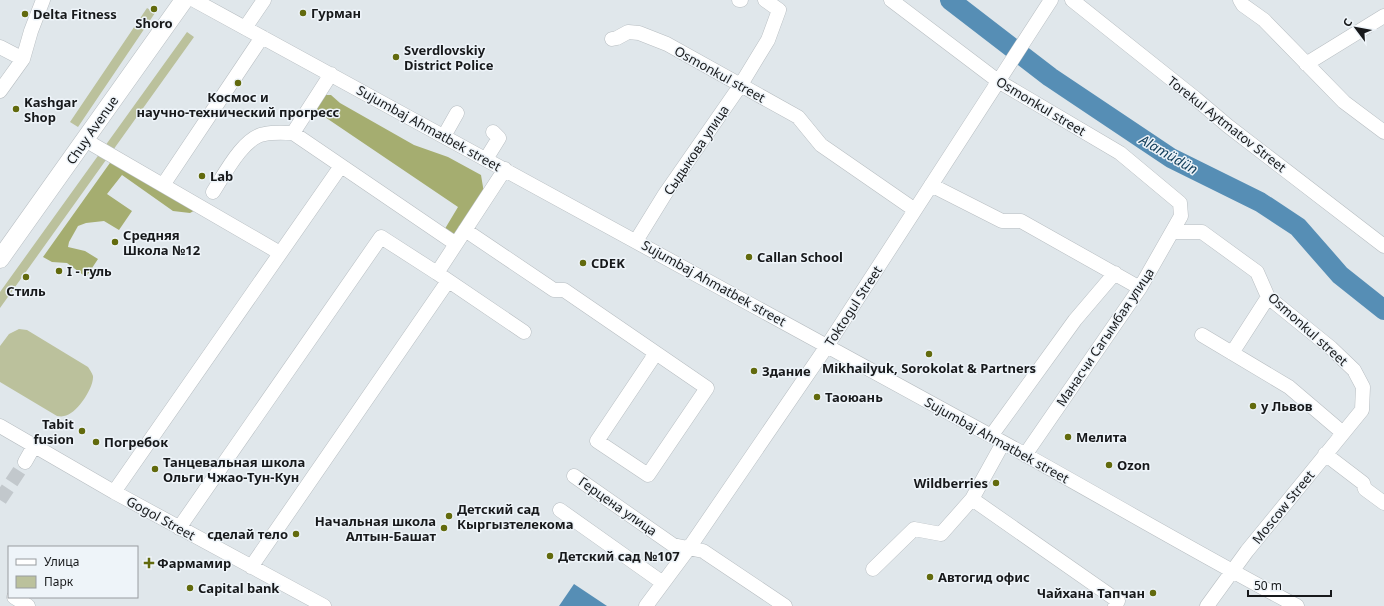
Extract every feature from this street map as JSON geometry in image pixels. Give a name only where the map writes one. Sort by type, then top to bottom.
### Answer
[{"type":"main road","name":"Chuy Avenue","points":[[0,259],[184,0]]},
{"type":"street","name":"Sujumbaj Ahmatbek street","points":[[194,0],[991,436],[1231,572],[1297,606]]},
{"type":"street","points":[[245,28],[264,0]]},
{"type":"street","name":"Сыдыкова улица","points":[[636,241],[665,194],[740,86],[768,40],[779,10],[765,0]]},
{"type":"street","name":"Osmonkul street","points":[[891,0],[999,79],[1120,153],[1180,203],[1181,216]]},
{"type":"street","name":"Toktogul Street","points":[[646,606],[689,548],[827,346],[1051,0]]},
{"type":"street","name":"Torekul Aytmatov Street","points":[[1072,0],[1228,126],[1384,246]]},
{"type":"street","points":[[1240,0],[1243,5],[1264,20],[1344,102],[1384,132]]},
{"type":"street","points":[[0,91],[22,59],[41,1]]},
{"type":"street","points":[[1306,64],[1384,16]]},
{"type":"street","name":"Osmonkul street","points":[[612,39],[628,32],[639,33],[667,44],[798,117],[821,144],[915,210]]},
{"type":"street","points":[[163,185],[262,37]]},
{"type":"street","points":[[0,47],[22,59]]},
{"type":"street","points":[[293,133],[331,74]]},
{"type":"street","points":[[444,136],[457,113]]},
{"type":"street","points":[[486,159],[499,138],[494,132]]},
{"type":"street","points":[[213,192],[245,145],[255,137],[264,134],[293,133],[456,244]]},
{"type":"street","points":[[85,140],[280,253]]},
{"type":"street","points":[[114,492],[341,166]]},
{"type":"street","points":[[252,567],[442,277],[456,244],[505,169]]},
{"type":"street","points":[[930,185],[1002,221],[1021,221],[1140,288]]},
{"type":"street","name":"Манасчи Сагымбая улица","points":[[1025,455],[1140,288],[1181,216]]},
{"type":"street","points":[[465,230],[554,290],[564,290],[656,353],[707,388],[648,475],[597,441],[656,353]]},
{"type":"street","name":"Osmonkul street","points":[[1172,232],[1202,232],[1257,272],[1268,297],[1331,348],[1354,370],[1363,387],[1362,410]]},
{"type":"street","points":[[179,528],[382,237],[524,332]]},
{"type":"street","points":[[991,436],[1075,320],[1115,273]]},
{"type":"street","points":[[1232,353],[1268,297]]},
{"type":"street","points":[[1202,335],[1288,387],[1342,433]]},
{"type":"street","name":"Moscow Street","points":[[1207,606],[1231,572],[1362,410]]},
{"type":"street","name":"Gogol Street","points":[[0,426],[114,492],[324,606]]},
{"type":"street","points":[[873,569],[914,529],[941,534],[972,499],[1003,443]]},
{"type":"street","points":[[25,462],[34,446]]},
{"type":"street","points":[[1325,454],[1363,483],[1365,489],[1384,503]]},
{"type":"street","name":"Герцена улица","points":[[574,476],[673,545],[703,551],[786,606]]},
{"type":"street","points":[[972,499],[1118,602],[1115,606]]},
{"type":"street","points":[[560,510],[663,583]]},
{"type":"street","points":[[16,598],[28,606]]},
{"type":"green space","points":[[147,8],[155,13],[78,127],[70,122]]},
{"type":"green space","points":[[187,32],[194,37],[0,308],[0,292]]},
{"type":"green space","points":[[324,95],[331,95],[340,103],[414,145],[448,157],[481,175],[484,193],[455,240],[443,232],[458,207],[313,109]]},
{"type":"green space","points":[[112,160],[197,209],[190,213],[173,211],[122,175],[107,194],[132,211],[119,230],[104,221],[86,223],[78,226],[69,242],[68,247],[85,251],[98,259],[86,277],[67,263],[52,262],[43,257]]},
{"type":"green space","points":[[19,329],[27,330],[88,367],[93,376],[93,381],[87,394],[74,411],[69,414],[57,416],[0,382],[0,346],[9,334]]},
{"type":"water","points":[[574,584],[607,606],[559,606]]},
{"type":"waterway","name":"Alamüdün","points":[[950,0],[1050,77],[1171,158],[1260,202],[1298,227],[1340,275],[1384,310]]},
{"type":"tunnel","points":[[0,500],[25,462]]},
{"type":"place","name":"Shoro","points":[[154,9]]},
{"type":"place","name":"Гурман","points":[[303,13]]},
{"type":"place","name":"Delta Fitness","points":[[25,14]]},
{"type":"place","name":"Sverdlovskiy District Police","points":[[396,57]]},
{"type":"place","name":"Космос и научно-технический прогресс","points":[[238,83]]},
{"type":"place","name":"Kashgar Shop","points":[[16,109]]},
{"type":"place","name":"Lab","points":[[202,176]]},
{"type":"place","name":"Средняя Школа №12","points":[[115,242]]},
{"type":"place","name":"Callan School","points":[[749,257]]},
{"type":"place","name":"CDEK","points":[[583,263]]},
{"type":"place","name":"I - гуль","points":[[59,271]]},
{"type":"place","name":"Стиль","points":[[26,277]]},
{"type":"place","name":"Mikhailyuk, Sorokolat & Partners","points":[[929,354]]},
{"type":"place","name":"Здание","points":[[754,371]]},
{"type":"place","name":"Таоюань","points":[[817,397]]},
{"type":"place","name":"у Львов","points":[[1253,406]]},
{"type":"place","name":"Tabit fusion","points":[[82,431]]},
{"type":"place","name":"Мелита","points":[[1068,437]]},
{"type":"place","name":"Погребок","points":[[96,442]]},
{"type":"place","name":"Ozon","points":[[1109,465]]},
{"type":"place","name":"Танцевальная школа Ольги Чжао-Тун-Кун","points":[[155,469]]},
{"type":"place","name":"Wildberries","points":[[996,483]]},
{"type":"place","name":"Детский сад Кыргызтелекома","points":[[449,516]]},
{"type":"place","name":"Начальная школа Алтын-Башат","points":[[444,528]]},
{"type":"place","name":"сделай тело","points":[[296,534]]},
{"type":"place","name":"Детский сад №107","points":[[550,556]]},
{"type":"place","name":"Фармамир","points":[[149,563]]},
{"type":"place","name":"Автогид офис","points":[[930,577]]},
{"type":"place","name":"Capital bank","points":[[190,588]]},
{"type":"place","name":"Чайхана Тапчан","points":[[1153,593]]}]
